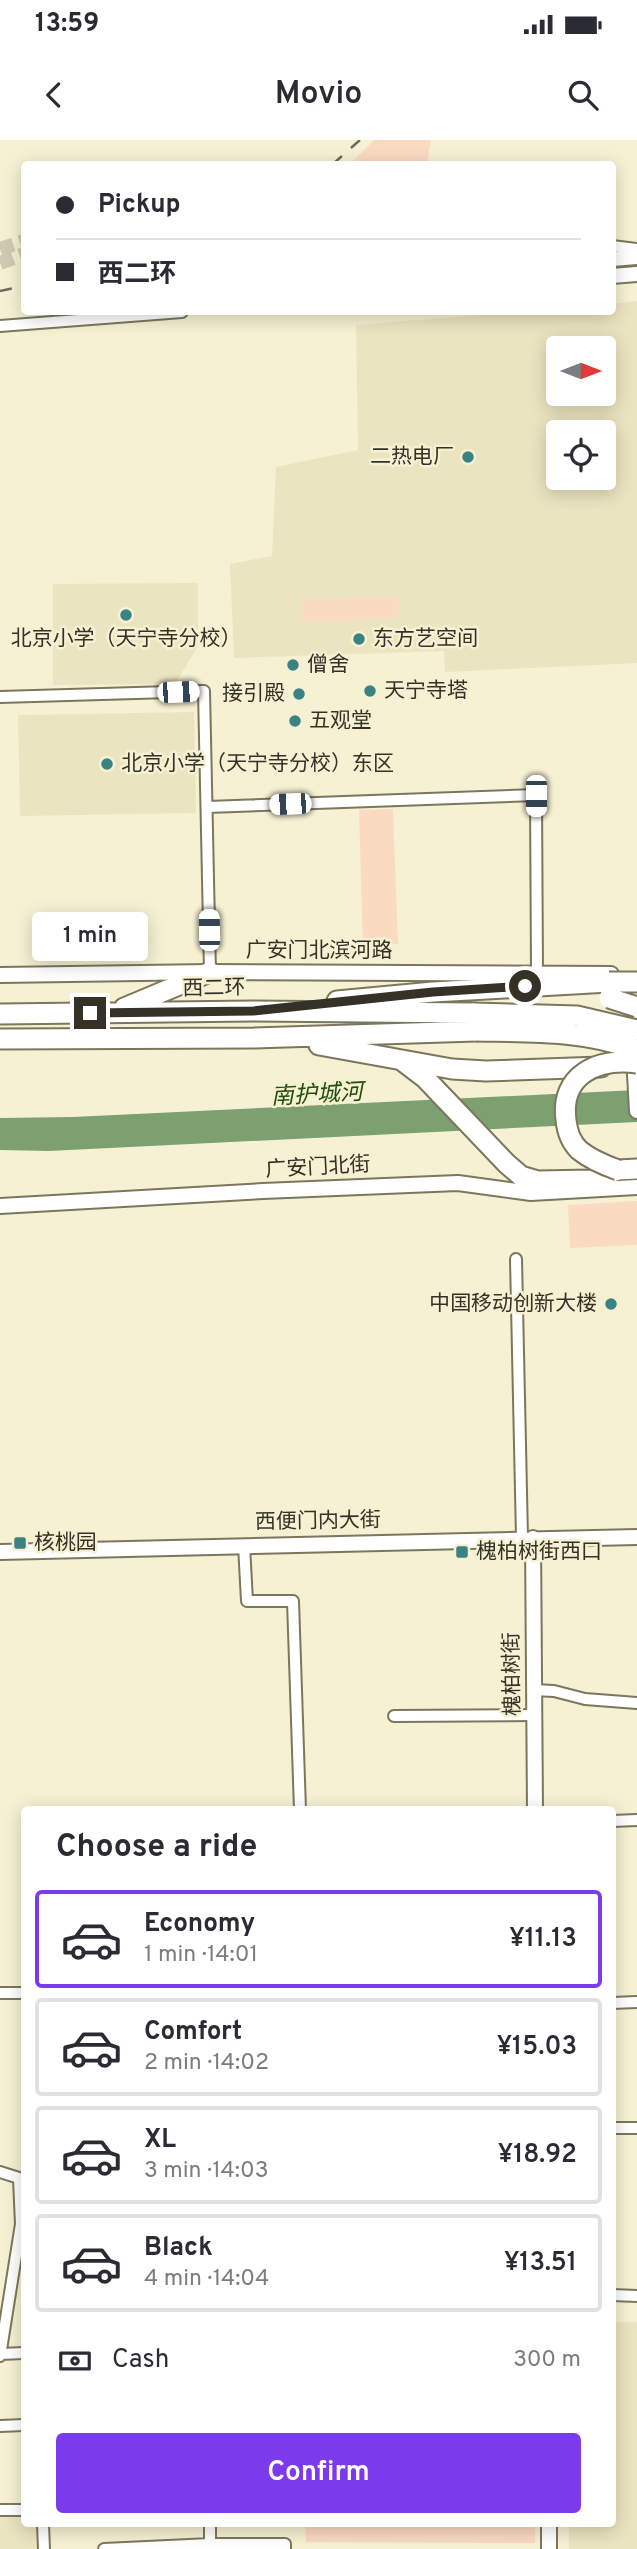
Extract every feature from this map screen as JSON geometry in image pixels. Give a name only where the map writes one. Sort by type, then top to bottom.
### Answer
[{"type":"highway","points":[[113,1012],[210,972]]},
{"type":"highway","points":[[609,990],[634,976]]},
{"type":"highway","points":[[253,1011],[542,979],[609,990],[637,1007]]},
{"type":"highway","name":"西二环","points":[[0,1014],[253,1011],[475,1022],[586,1037],[637,1050]]},
{"type":"highway","name":"西二环","points":[[0,1039],[254,1038],[577,1016],[637,1030]]},
{"type":"highway","points":[[254,1038],[331,1047],[452,1069],[486,1071],[631,1068]]},
{"type":"highway","points":[[400,1059],[425,1078],[521,1176],[538,1181],[592,1180],[627,1169]]},
{"type":"highway","points":[[627,1169],[590,1157],[571,1140],[567,1128],[566,1101],[573,1084],[587,1070],[613,1062],[631,1068]]},
{"type":"street","points":[[616,246],[637,249]]},
{"type":"street","points":[[616,259],[637,257]]},
{"type":"street","points":[[616,276],[637,274]]},
{"type":"street","points":[[0,326],[142,315]]},
{"type":"street","points":[[0,697],[204,691],[210,972]]},
{"type":"street","points":[[208,807],[536,796],[542,979]]},
{"type":"street","name":"广安门北滨河路","points":[[0,975],[210,972],[542,979],[634,976]]},
{"type":"street","points":[[634,976],[631,1068],[637,1111]]},
{"type":"street","name":"广安门北街","points":[[0,1206],[458,1182],[531,1194],[637,1187]]},
{"type":"street","points":[[516,1259],[527,1538]]},
{"type":"street","name":"西便门内大街","points":[[0,1552],[637,1537]]},
{"type":"street","name":"槐柏树街","points":[[527,1538],[535,1806]]},
{"type":"street","points":[[244,1545],[247,1601],[293,1601],[300,1806]]},
{"type":"street","points":[[533,1690],[554,1691],[585,1699],[637,1703]]},
{"type":"street","points":[[394,1716],[534,1715]]},
{"type":"street","points":[[616,1821],[637,1820]]},
{"type":"street","points":[[0,1993],[21,1993]]},
{"type":"street","points":[[616,2003],[637,2002]]},
{"type":"street","points":[[616,2128],[637,2128]]},
{"type":"street","points":[[0,2172],[19,2178],[21,2224],[0,2355],[21,2353]]},
{"type":"street","points":[[616,2295],[637,2295]]},
{"type":"street","points":[[0,2426],[21,2424]]},
{"type":"street","points":[[0,2510],[21,2510]]},
{"type":"street","points":[[43,2527],[44,2549]]},
{"type":"street","points":[[210,2527],[210,2544]]},
{"type":"street","points":[[549,2527],[549,2549]]},
{"type":"street","points":[[558,2527],[558,2549]]},
{"type":"street","points":[[104,2549],[210,2544],[285,2544],[285,2549]]},
{"type":"shaded area","points":[[374,140],[431,140],[427,161],[353,161]]},
{"type":"shaded area","points":[[637,301],[637,663],[445,672],[444,651],[234,658],[230,564],[272,556],[276,467],[358,450],[356,325],[480,315],[616,315],[616,304]]},
{"type":"shaded area","name":"北京小学（天宁寺分校）","points":[[198,583],[198,646],[175,684],[53,685],[53,584]]},
{"type":"shaded area","points":[[397,596],[399,618],[303,623],[302,601]]},
{"type":"shaded area","name":"北京小学（天宁寺分校）东区","points":[[194,712],[196,813],[20,816],[18,715]]},
{"type":"shaded area","points":[[393,809],[398,944],[363,946],[359,810]]},
{"type":"shaded area","points":[[637,1090],[637,1122],[49,1151],[0,1150],[0,1118],[73,1117]]},
{"type":"shaded area","points":[[637,1201],[637,1245],[570,1248],[568,1205]]},
{"type":"shaded area","points":[[616,2322],[637,2322],[637,2549],[569,2549],[569,2527],[616,2527]]},
{"type":"shaded area","points":[[0,2512],[21,2512],[21,2527],[40,2527],[41,2549],[0,2549]]},
{"type":"shaded area","points":[[305,2527],[535,2527],[535,2543],[306,2542]]},
{"type":"tunnel","points":[[0,249],[21,242]]},
{"type":"tunnel","points":[[0,263],[21,255]]},
{"type":"railway","points":[[336,161],[360,140]]},
{"type":"railway","points":[[0,291],[21,287]]},
{"type":"place","name":"二热电厂","points":[[468,457]]},
{"type":"place","name":"北京小学（天宁寺分校）","points":[[126,615]]},
{"type":"place","name":"东方艺空间","points":[[359,639]]},
{"type":"place","name":"僧舍","points":[[293,665]]},
{"type":"place","name":"天宁寺塔","points":[[370,691]]},
{"type":"place","name":"接引殿","points":[[299,694]]},
{"type":"place","name":"五观堂","points":[[295,721]]},
{"type":"place","name":"北京小学（天宁寺分校）东区","points":[[107,764]]},
{"type":"place","name":"中国移动创新大楼","points":[[611,1304]]},
{"type":"place","name":"核桃园","points":[[20,1543]]},
{"type":"place","name":"槐柏树街西口","points":[[462,1552]]},
{"type":"route","points":[[90,1013],[253,1011],[353,999],[525,986]]},
{"type":"water label","name":"南护城河","points":[[317,1096]]}]
